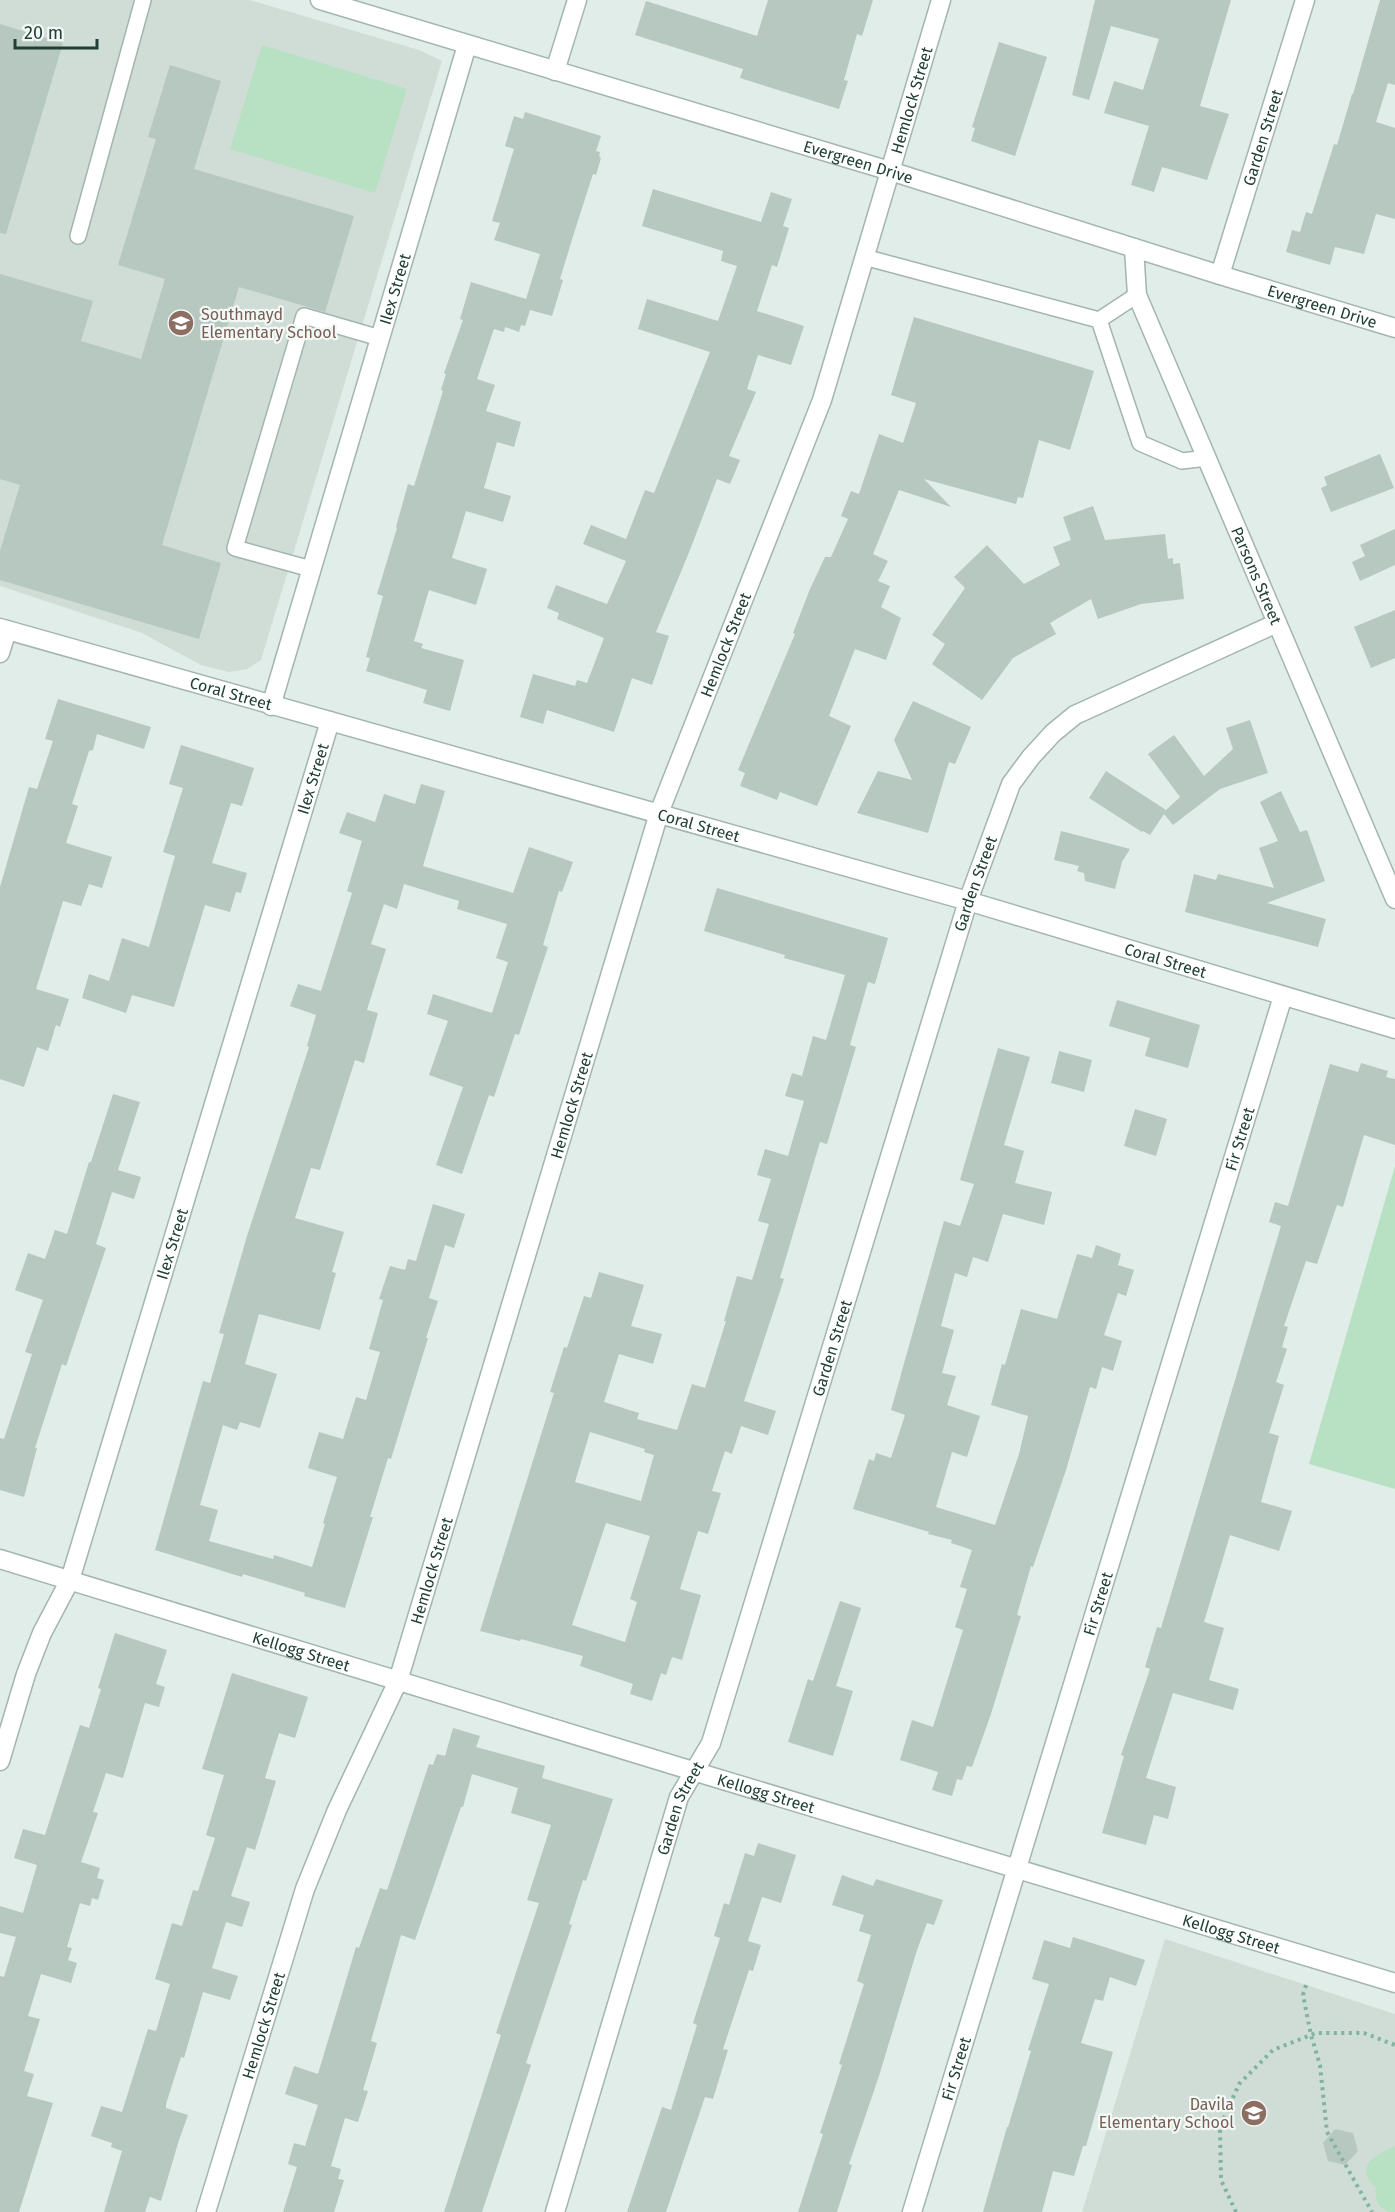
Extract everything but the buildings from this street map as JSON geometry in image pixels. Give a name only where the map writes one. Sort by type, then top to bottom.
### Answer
[{"type":"street","name":"Evergreen Drive","points":[[320,0],[890,171],[1395,328]]},
{"type":"street","points":[[555,70],[576,0]]},
{"type":"street","name":"Hemlock Street","points":[[206,2212],[305,1889],[337,1810],[398,1681],[659,813],[822,400],[941,0]]},
{"type":"street","name":"Garden Street","points":[[1220,275],[1305,0]]},
{"type":"street","name":"Ilex Street","points":[[271,706],[467,45]]},
{"type":"street","name":"Parsons Street","points":[[1134,248],[1137,295],[1395,899]]},
{"type":"street","name":"Garden Street","points":[[555,2212],[679,1797],[711,1743],[715,1731],[968,901],[1011,784],[1053,733],[1075,716],[1277,622]]},
{"type":"street","points":[[0,653],[3,629]]},
{"type":"street","name":"Coral Street","points":[[3,629],[968,901],[1395,1029]]},
{"type":"street","name":"Ilex Street","points":[[0,1761],[26,1674],[42,1633],[70,1580],[330,722]]},
{"type":"street","name":"Fir Street","points":[[912,2212],[1283,996]]},
{"type":"street","name":"Kellogg Street","points":[[0,1559],[693,1772],[1395,1983]]},
{"type":"lane","points":[[78,236],[143,0]]},
{"type":"lane","points":[[864,257],[1099,320],[1137,295]]},
{"type":"lane","points":[[311,569],[235,548],[304,316],[380,338]]},
{"type":"lane","points":[[1099,320],[1140,443],[1182,461],[1207,458]]},
{"type":"path","points":[[1306,1985],[1303,1995],[1320,2065],[1327,2132],[1372,2212]]},
{"type":"path","points":[[1236,2212],[1221,2180],[1220,2127],[1239,2084],[1273,2050],[1316,2033],[1364,2033],[1395,2045]]},
{"type":"shaded area","name":"Southmayd Elementary School","points":[[0,0],[250,0],[419,50],[442,61],[261,660],[247,669],[229,672],[201,665],[142,633],[0,586]]},
{"type":"shaded area","name":"Davila Elementary School","points":[[1165,1939],[1395,2014],[1395,2212],[1082,2212]]},
{"type":"green space","points":[[262,45],[407,89],[375,193],[230,149]]},
{"type":"green space","points":[[1395,1166],[1395,1489],[1309,1464]]},
{"type":"green space","points":[[1395,2146],[1395,2212],[1390,2212],[1377,2202],[1376,2188],[1366,2173],[1369,2162]]},
{"type":"place","name":"Southmayd Elementary School","points":[[181,323]]},
{"type":"place","name":"Davila Elementary School","points":[[1254,2113]]}]
